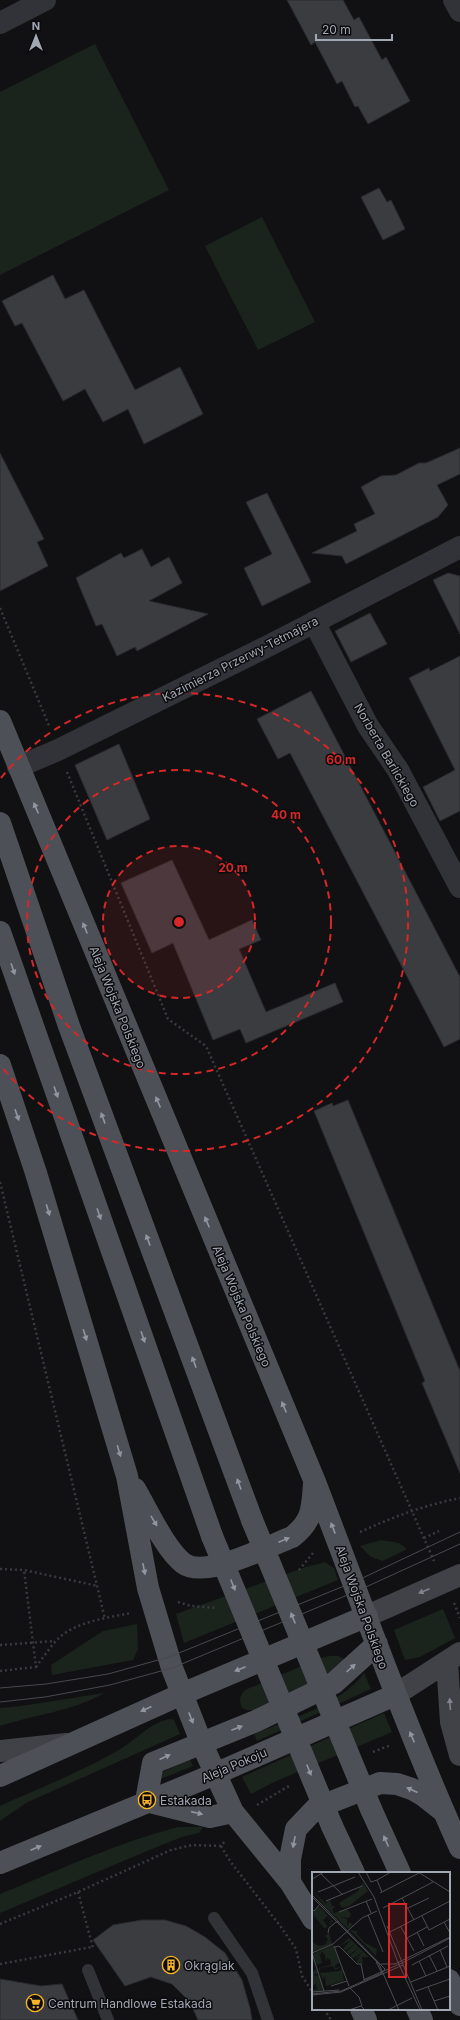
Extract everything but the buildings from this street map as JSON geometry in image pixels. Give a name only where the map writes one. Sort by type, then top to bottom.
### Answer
[{"type":"main road","name":"Aleja Wojska Polskiego","points":[[0,722],[315,1482],[367,1616],[395,1695],[460,1848]]},
{"type":"main road","points":[[0,823],[70,1026],[252,1520],[371,1809],[400,1872]]},
{"type":"main road","points":[[0,932],[212,1536],[332,1826],[354,1872]]},
{"type":"main road","points":[[0,1065],[36,1173],[127,1476],[148,1588],[172,1668],[201,1742],[233,1812],[290,1882],[312,1918]]},
{"type":"main road","points":[[127,1476],[172,1551],[188,1566],[198,1568],[215,1567],[292,1537],[305,1526],[310,1516],[315,1482]]},
{"type":"main road","points":[[0,1776],[70,1743],[182,1694],[367,1616]]},
{"type":"main road","points":[[233,1812],[210,1816],[146,1801],[152,1763],[256,1721],[334,1683],[377,1644]]},
{"type":"main road","name":"Aleja Pokoju","points":[[0,1863],[146,1801],[215,1774],[395,1695]]},
{"type":"main road","points":[[290,1882],[290,1859],[296,1829],[316,1808],[380,1784],[392,1784],[412,1789],[444,1811]]},
{"type":"main road","points":[[450,1982],[460,2005]]},
{"type":"main road","points":[[361,2010],[366,2020]]},
{"type":"main road","points":[[417,2010],[422,2020]]},
{"type":"street","points":[[0,23],[45,0]]},
{"type":"street","points":[[454,0],[460,11]]},
{"type":"street","name":"Kazimierza Przerwy-Tetmajera","points":[[18,767],[58,750],[460,547]]},
{"type":"street","name":"Norberta Barlickiego","points":[[314,622],[368,726],[398,770],[460,887]]},
{"type":"street","points":[[367,1616],[460,1575]]},
{"type":"street","points":[[453,1658],[451,1722],[460,1755]]},
{"type":"street","name":"Aleja Pokoju","points":[[395,1695],[453,1658]]},
{"type":"street","points":[[0,1752],[70,1743]]},
{"type":"lane","points":[[214,1918],[252,1973],[268,2020]]},
{"type":"lane","points":[[88,1970],[108,2020]]},
{"type":"path","points":[[0,608],[51,731]]},
{"type":"path","points":[[69,778],[168,1019],[206,1046],[437,1566]]},
{"type":"path","points":[[0,1182],[105,1618]]},
{"type":"path","points":[[356,1534],[411,1510],[460,1498]]},
{"type":"path","points":[[424,1538],[439,1531]]},
{"type":"path","points":[[0,1569],[24,1570],[98,1586]]},
{"type":"path","points":[[24,1570],[36,1667]]},
{"type":"path","points":[[454,1604],[460,1618]]},
{"type":"path","points":[[0,1670],[36,1667],[55,1641],[70,1630],[105,1618],[132,1613]]},
{"type":"path","points":[[0,1645],[55,1641]]},
{"type":"path","points":[[221,1846],[229,1836]]},
{"type":"path","points":[[0,1924],[78,1892],[170,1850],[192,1845],[221,1846]]},
{"type":"path","points":[[221,1846],[230,1861],[281,1927],[296,1949],[302,1976],[312,1991]]},
{"type":"path","points":[[78,1892],[94,1954],[88,1970]]},
{"type":"path","points":[[0,1964],[92,1947]]},
{"type":"path","points":[[325,2010],[331,2020]]},
{"type":"shaded area","points":[[95,44],[169,190],[0,275],[0,92]]},
{"type":"shaded area","points":[[262,217],[315,322],[258,350],[205,246]]},
{"type":"shaded area","points":[[381,1540],[399,1543],[407,1549],[383,1561],[371,1557],[360,1546]]},
{"type":"shaded area","points":[[325,1562],[334,1568],[338,1580],[184,1643],[176,1614],[306,1567]]},
{"type":"shaded area","points":[[443,1609],[455,1638],[420,1657],[405,1660],[394,1630]]},
{"type":"shaded area","points":[[137,1624],[138,1649],[133,1660],[52,1675],[51,1665],[103,1631]]},
{"type":"shaded area","points":[[338,1656],[344,1659],[344,1666],[257,1710],[247,1710],[242,1708],[240,1698],[245,1690],[321,1658]]},
{"type":"shaded area","points":[[364,1673],[371,1689],[257,1741],[254,1734],[314,1710],[342,1694]]},
{"type":"shaded area","points":[[104,1693],[80,1704],[0,1726],[0,1708]]},
{"type":"shaded area","points":[[384,1713],[392,1732],[274,1782],[251,1794],[242,1777]]},
{"type":"shaded area","points":[[164,1720],[174,1720],[180,1734],[26,1803],[0,1821],[0,1806],[93,1764],[122,1748],[151,1726]]},
{"type":"shaded area","points":[[190,1759],[193,1766],[158,1780],[157,1775]]},
{"type":"shaded area","points":[[178,1827],[203,1827],[199,1833],[182,1837],[147,1851],[0,1913],[0,1894],[110,1849],[155,1833]]},
{"type":"tram line","points":[[0,1688],[46,1684],[108,1674],[169,1657],[354,1582],[460,1532]]},
{"type":"tram line","points":[[0,1702],[45,1697],[110,1685],[172,1668],[357,1591],[460,1544]]},
{"type":"place","name":"Estakada","points":[[147,1800]]},
{"type":"place","name":"Okrąglak","points":[[171,1965]]},
{"type":"place","name":"Centrum Handlowe Estakada","points":[[35,2003]]}]
